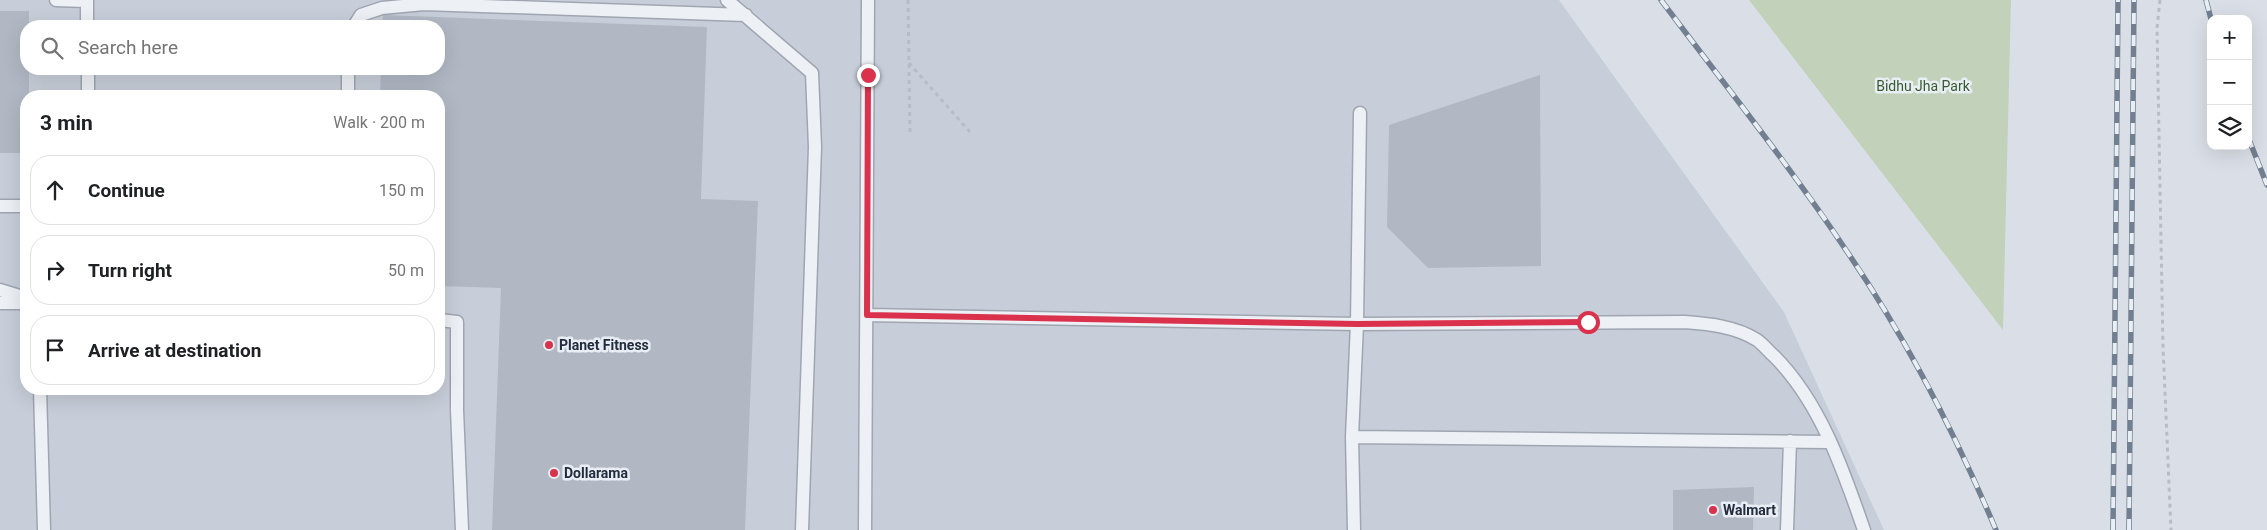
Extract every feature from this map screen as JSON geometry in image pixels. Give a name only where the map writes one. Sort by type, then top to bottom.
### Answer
[{"type":"lane","points":[[56,0],[86,1],[87,20]]},
{"type":"lane","points":[[727,0],[812,73],[815,147],[802,530]]},
{"type":"lane","points":[[866,528],[868,0]]},
{"type":"lane","points":[[358,20],[361,15],[382,8],[424,4],[746,15]]},
{"type":"lane","points":[[88,75],[88,90]]},
{"type":"lane","points":[[348,75],[348,90]]},
{"type":"lane","points":[[1354,530],[1352,437],[1357,324],[1360,113]]},
{"type":"lane","points":[[0,206],[20,206]]},
{"type":"lane","points":[[0,290],[20,296]]},
{"type":"lane","points":[[0,303],[20,303]]},
{"type":"lane","points":[[867,315],[1357,324],[1684,322],[1726,326],[1758,340],[1791,373],[1817,414],[1864,530]]},
{"type":"lane","points":[[445,321],[457,322],[457,410],[462,530]]},
{"type":"lane","points":[[40,395],[44,530]]},
{"type":"lane","points":[[1352,437],[1829,442]]},
{"type":"lane","points":[[1787,530],[1790,441]]},
{"type":"path","points":[[908,0],[910,132]]},
{"type":"path","points":[[2160,0],[2157,48],[2170,530]]},
{"type":"path","points":[[909,63],[971,132]]},
{"type":"shaded area","points":[[0,0],[1559,0],[1784,312],[1884,530],[0,530]]},
{"type":"green space","name":"Bidhu Jha Park","points":[[1749,0],[2011,0],[2003,330]]},
{"type":"building","points":[[0,11],[29,11],[29,20],[20,20],[20,75],[29,75],[29,90],[20,90],[20,153],[0,153]]},
{"type":"building","points":[[383,15],[707,27],[701,199],[758,201],[745,530],[492,530],[501,288],[445,286],[445,90],[380,90],[381,75],[445,75],[445,20],[383,20]]},
{"type":"building","points":[[1540,75],[1541,266],[1428,268],[1387,227],[1389,125]]},
{"type":"building","name":"Walmart","points":[[1754,487],[1753,530],[1673,530],[1673,490]]},
{"type":"railway","points":[[1661,0],[1803,189],[1870,286],[1929,388],[1964,458],[1996,530]]},
{"type":"railway","points":[[2113,530],[2118,0]]},
{"type":"railway","points":[[2129,530],[2134,0]]},
{"type":"railway","points":[[2206,0],[2210,15]]},
{"type":"railway","points":[[2252,147],[2267,185]]},
{"type":"place","name":"Planet Fitness","points":[[549,345]]},
{"type":"place","name":"Dollarama","points":[[554,473]]},
{"type":"place","name":"Walmart","points":[[1713,510]]},
{"type":"route","points":[[868,75],[867,315],[1357,324],[1588,322]]}]
